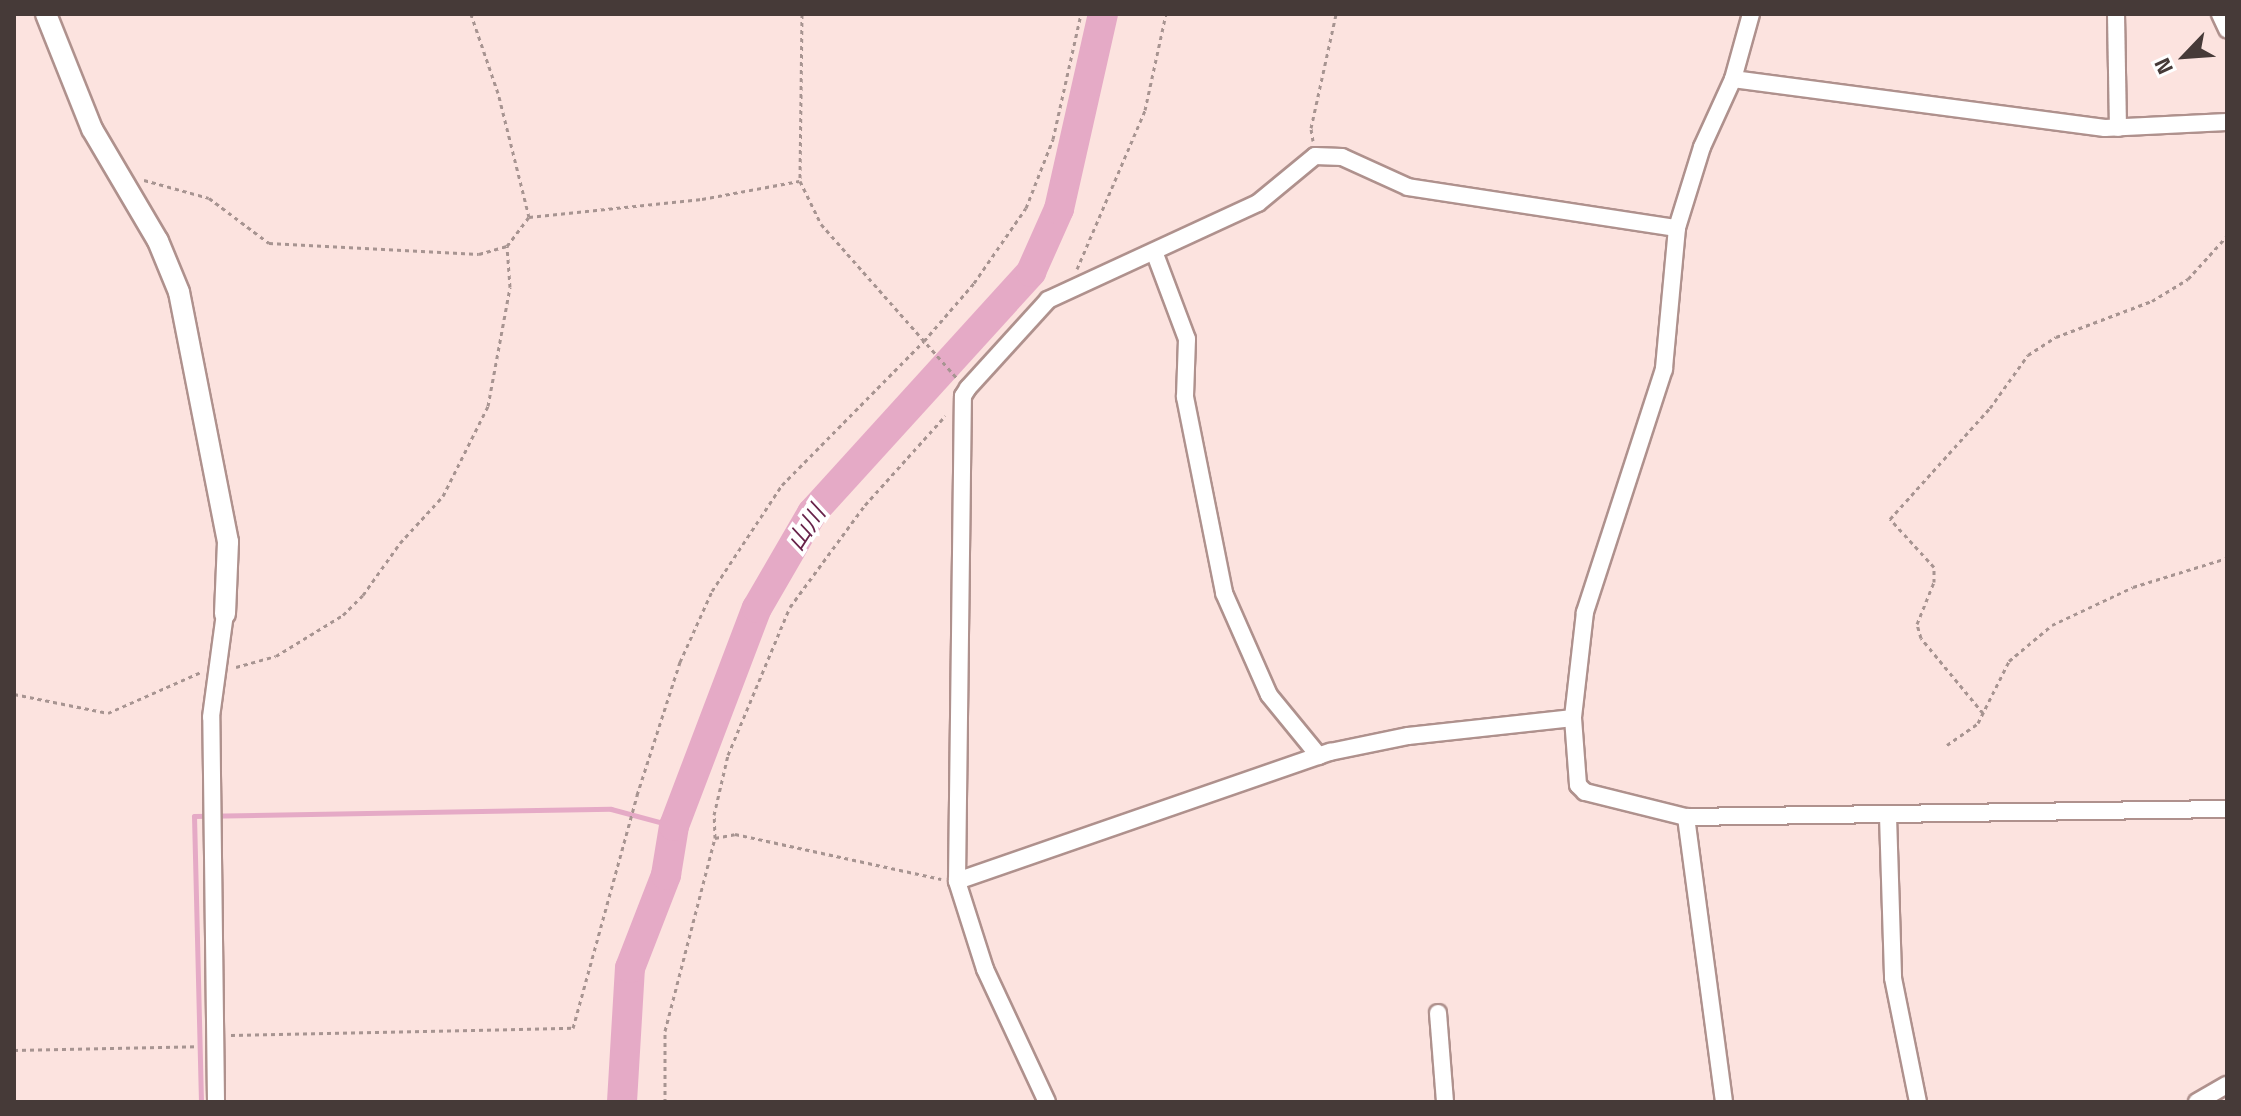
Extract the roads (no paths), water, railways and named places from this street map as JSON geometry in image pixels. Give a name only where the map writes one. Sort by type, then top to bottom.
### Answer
[{"type":"street","points":[[46,14],[80,101],[120,181],[158,241],[189,332],[228,542],[225,614],[211,717],[216,1102]]},
{"type":"street","points":[[1751,14],[1733,79],[1702,147],[1677,228],[1664,369],[1585,612],[1573,718],[1578,785],[1585,792],[1686,817],[2227,809]]},
{"type":"street","points":[[2116,14],[2118,128]]},
{"type":"street","points":[[2220,14],[2227,29]]},
{"type":"street","points":[[1733,79],[2118,128],[2227,122]]},
{"type":"street","points":[[1047,1102],[985,969],[957,881],[963,396],[1032,316],[1069,287],[1155,254],[1258,203],[1315,156],[1342,157],[1408,187],[1677,228]]},
{"type":"street","points":[[1155,254],[1187,339],[1185,397],[1224,593],[1269,695],[1319,756]]},
{"type":"street","points":[[957,881],[1193,803],[1319,756],[1408,736],[1573,718]]},
{"type":"street","points":[[1888,816],[1893,978],[1918,1102]]},
{"type":"street","points":[[1686,817],[1724,1102]]},
{"type":"street","points":[[1438,1013],[1445,1102]]},
{"type":"street","points":[[2197,1102],[2227,1085]]},
{"type":"waterway","name":"山川","points":[[622,1102],[630,968],[666,875],[674,826],[757,608],[812,513],[1031,272],[1059,209],[1103,14]]},
{"type":"waterway","points":[[201,1102],[194,816],[611,809],[674,826]]}]
